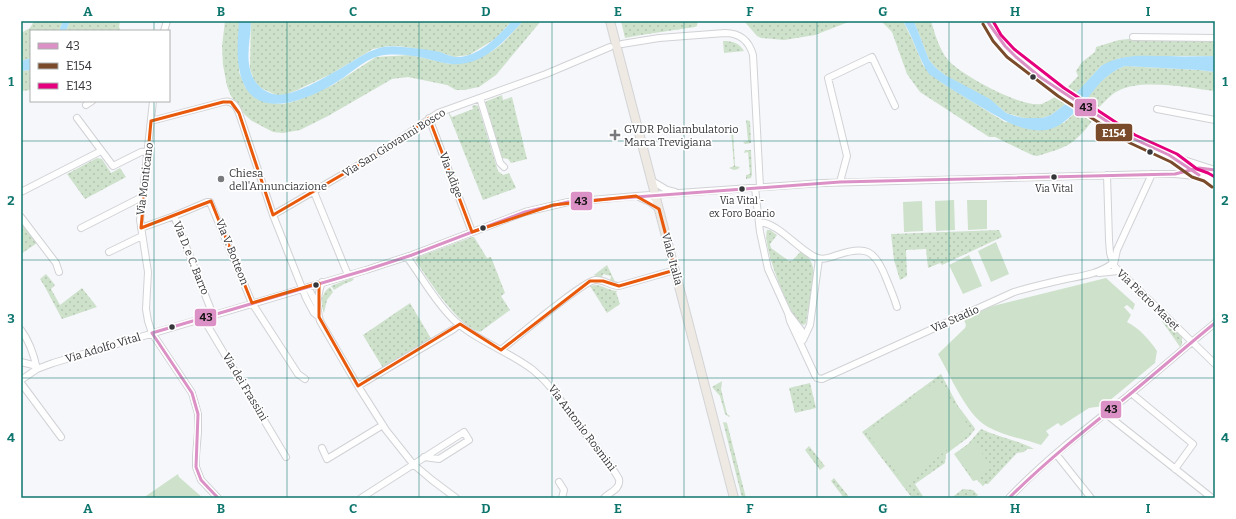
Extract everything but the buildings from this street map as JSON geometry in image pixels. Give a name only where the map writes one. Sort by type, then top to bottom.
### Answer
[{"type":"main road","name":"Viale Italia","points":[[610,21],[734,498]]},
{"type":"street","points":[[987,21],[997,38],[1010,53],[1063,93],[1133,139],[1174,158],[1214,171],[1213,178],[1215,183]]},
{"type":"street","points":[[622,44],[658,38],[725,33],[736,34],[745,40],[750,47],[753,55],[759,222],[768,269],[788,312],[797,325],[803,338],[804,349]]},
{"type":"street","points":[[1133,37],[1215,38]]},
{"type":"street","name":"Via San Giovanni Bosco","points":[[273,215],[381,152],[429,118],[444,110],[546,74],[610,48]]},
{"type":"street","points":[[840,182],[847,156],[828,78],[872,57],[895,106]]},
{"type":"street","points":[[480,98],[500,163],[504,167]]},
{"type":"street","points":[[151,121],[216,103],[229,101],[237,108],[273,215],[305,288],[317,305]]},
{"type":"street","points":[[86,105],[90,102]]},
{"type":"street","name":"Via Monticano","points":[[153,102],[140,210],[142,236],[148,272],[147,316],[152,333],[192,393],[198,414],[196,467],[201,480],[218,498]]},
{"type":"street","points":[[1157,110],[1215,120]]},
{"type":"street","points":[[77,118],[113,166],[141,152],[148,151]]},
{"type":"street","name":"Via Adige","points":[[429,118],[472,232]]},
{"type":"street","points":[[21,192],[101,151]]},
{"type":"street","points":[[1174,158],[1189,170],[1206,177],[1215,183]]},
{"type":"street","points":[[1174,158],[1180,168],[1175,174]]},
{"type":"street","name":"Via Adolfo Vital","points":[[1175,174],[1199,168],[1214,171]]},
{"type":"street","points":[[1115,267],[1115,255],[1152,174]]},
{"type":"street","name":"Via Adolfo Vital","points":[[21,380],[37,369],[53,363],[406,257],[525,212],[568,202],[840,182],[1152,174],[1175,174],[1206,177]]},
{"type":"street","name":"Via Pietro Maset","points":[[1107,175],[1110,253],[1115,267],[1215,364]]},
{"type":"street","points":[[652,181],[667,190],[678,193]]},
{"type":"street","points":[[314,192],[348,275]]},
{"type":"street","points":[[636,196],[650,202],[659,209]]},
{"type":"street","points":[[81,228],[142,197]]},
{"type":"street","name":"Via D. e C. Barro","points":[[210,202],[174,216],[214,315]]},
{"type":"street","name":"Via V. Botteon","points":[[210,202],[252,303],[298,374],[305,379]]},
{"type":"street","points":[[141,228],[174,216]]},
{"type":"street","points":[[21,217],[56,263],[59,272]]},
{"type":"street","points":[[759,222],[770,225],[809,254],[819,258],[828,258],[845,252],[857,250],[870,252],[876,257],[882,267],[897,307]]},
{"type":"street","points":[[109,252],[142,236]]},
{"type":"street","points":[[1109,240],[1115,244],[1121,241]]},
{"type":"street","name":"Via Antonio Rosmini","points":[[406,257],[440,304],[454,320],[483,341],[501,350],[532,370],[554,389],[572,417],[617,475],[620,483],[619,486],[604,498]]},
{"type":"street","points":[[803,338],[810,325],[819,258]]},
{"type":"street","name":"Via Stadio","points":[[804,349],[816,376],[820,379],[824,378],[1014,292],[1115,267]]},
{"type":"street","points":[[501,350],[587,283],[600,280],[619,286],[675,270]]},
{"type":"street","points":[[318,317],[318,295],[322,282]]},
{"type":"street","points":[[305,288],[306,298],[314,313],[318,317],[358,386],[383,425],[413,464],[456,498]]},
{"type":"street","points":[[788,312],[790,321],[804,349]]},
{"type":"street","name":"Via dei Frassini","points":[[203,318],[286,457]]},
{"type":"street","points":[[1009,498],[1056,454],[1215,323]]},
{"type":"street","points":[[358,386],[459,324]]},
{"type":"street","points":[[21,330],[30,344],[37,369]]},
{"type":"street","points":[[21,362],[33,365],[37,369]]},
{"type":"street","points":[[21,384],[61,437]]},
{"type":"street","points":[[1131,393],[1193,444],[1175,469]]},
{"type":"street","points":[[1106,414],[1212,498]]},
{"type":"street","points":[[322,448],[328,459],[383,425]]},
{"type":"street","points":[[362,498],[413,464],[424,457],[464,432],[470,440],[439,460],[424,457]]},
{"type":"street","points":[[1056,454],[1092,498]]},
{"type":"street","points":[[559,482],[564,490],[562,498]]},
{"type":"highlighted area","points":[[223,102],[231,102],[239,113],[273,215],[381,152],[429,118],[472,232],[553,205],[636,196],[659,209],[675,270],[619,286],[603,281],[590,281],[501,350],[460,324],[358,386],[319,317],[319,283],[252,303],[211,201],[141,228],[151,121]]},
{"type":"green space","points":[[34,21],[63,21],[59,30],[30,30],[30,58],[21,61],[21,33],[30,28]]},
{"type":"green space","points":[[70,21],[120,21],[119,27],[120,30],[66,30]]},
{"type":"green space","points":[[225,21],[239,21],[239,72],[245,87],[254,97],[269,103],[283,104],[296,101],[333,85],[376,57],[410,55],[450,64],[491,52],[503,43],[523,21],[541,21],[496,75],[479,87],[456,90],[447,85],[408,77],[392,79],[328,116],[300,130],[283,133],[273,132],[252,121],[245,115],[231,96],[227,86],[223,65],[222,46]]},
{"type":"green space","points":[[251,21],[512,21],[495,39],[469,55],[454,57],[439,52],[398,46],[373,49],[331,74],[285,95],[276,95],[259,87],[254,80],[250,69]]},
{"type":"green space","points":[[621,21],[698,21],[697,26],[695,27],[625,38]]},
{"type":"green space","points":[[744,21],[851,21],[815,35],[784,40],[761,38],[757,36]]},
{"type":"green space","points":[[881,21],[903,21],[923,65],[942,83],[1005,122],[1064,123],[1078,110],[1093,120],[1080,135],[1063,148],[1037,156],[995,137],[989,137],[920,92],[907,74],[892,32]]},
{"type":"green space","points":[[914,21],[931,21],[940,46],[948,60],[965,74],[978,82],[1007,96],[1032,104],[1041,104],[1057,96],[1067,103],[1051,115],[1042,118],[1024,118],[1006,113],[998,106],[945,75],[936,68],[929,60]]},
{"type":"green space","points":[[1119,40],[1215,40],[1215,56],[1142,56],[1120,58],[1101,66],[1075,95],[1067,89],[1078,76],[1076,71],[1082,62],[1095,52],[1096,47]]},
{"type":"green space","points":[[723,41],[735,43],[744,51],[724,53]]},
{"type":"green space","points":[[1125,66],[1215,72],[1215,91],[1152,84],[1128,87],[1115,92],[1099,107],[1096,105],[1093,107],[1084,101],[1097,85],[1107,76]]},
{"type":"green space","points":[[30,70],[30,90],[21,91],[21,71]]},
{"type":"green space","points":[[502,95],[503,100],[512,97],[527,159],[511,163],[508,159],[502,158],[485,103]]},
{"type":"green space","points":[[472,106],[478,106],[498,171],[503,175],[509,173],[516,188],[483,200],[448,112],[452,117],[473,109]]},
{"type":"green space","points":[[746,120],[750,121],[751,143],[745,144],[743,142],[748,141]]},
{"type":"green space","points":[[732,127],[737,130],[733,131],[735,166],[740,167],[734,170],[729,168],[734,166],[731,131],[727,131],[728,128]]},
{"type":"green space","points":[[745,150],[751,150],[752,175],[751,178],[746,179],[746,175],[750,174],[748,152],[744,153]]},
{"type":"green space","points":[[97,158],[102,159],[111,173],[120,168],[126,177],[85,199],[67,174]]},
{"type":"green space","points":[[954,200],[955,230],[936,231],[935,201]]},
{"type":"green space","points":[[967,200],[987,200],[987,229],[968,230]]},
{"type":"green space","points":[[922,201],[923,231],[904,232],[903,202]]},
{"type":"green space","points":[[21,221],[37,243],[21,254]]},
{"type":"green space","points":[[767,230],[770,230],[777,235],[770,244],[771,248],[789,261],[793,260],[801,251],[808,257],[812,265],[814,277],[809,310],[806,323],[804,325],[801,324],[789,307],[775,273],[766,238]]},
{"type":"green space","points":[[999,230],[1002,237],[942,265],[940,263],[928,268],[926,249],[906,250],[907,276],[900,280],[894,260],[891,234]]},
{"type":"green space","points":[[474,237],[487,258],[491,257],[505,293],[501,296],[510,310],[480,332],[471,328],[454,312],[436,291],[416,261],[418,257]]},
{"type":"green space","points":[[996,242],[1009,274],[991,282],[978,251]]},
{"type":"green space","points":[[969,255],[982,286],[963,294],[949,265]]},
{"type":"green space","points":[[607,265],[616,284],[610,281],[611,276],[603,274],[602,278],[594,275]]},
{"type":"green space","points":[[46,274],[55,285],[51,289],[60,305],[82,288],[97,307],[62,319],[40,279]]},
{"type":"green space","points":[[352,278],[354,279],[352,281],[334,290],[331,286]]},
{"type":"green space","points":[[1106,278],[1135,304],[1133,310],[1127,305],[1124,307],[1131,315],[1127,322],[1151,342],[1157,351],[1155,363],[1103,406],[1089,408],[1061,426],[1058,423],[1046,431],[1049,435],[1041,445],[1001,433],[980,422],[966,405],[938,354],[965,328],[966,325],[964,320],[989,307]]},
{"type":"green space","points":[[596,285],[618,291],[616,292],[620,304],[607,313],[590,286]]},
{"type":"green space","points":[[330,287],[333,292],[327,300],[324,313],[322,299],[327,289]]},
{"type":"green space","points":[[410,303],[432,340],[383,368],[363,335]]},
{"type":"green space","points":[[1164,319],[1182,336],[1182,344],[1180,347],[1162,321]]},
{"type":"green space","points":[[941,374],[958,406],[975,429],[969,437],[946,454],[945,463],[915,484],[924,498],[912,498],[862,432]]},
{"type":"green space","points":[[938,380],[971,430],[905,484],[866,432]]},
{"type":"green space","points":[[722,381],[721,389],[727,414],[730,416],[729,417],[725,414],[720,396],[712,387]]},
{"type":"green space","points":[[810,383],[816,408],[795,413],[789,388]]},
{"type":"green space","points":[[723,422],[727,423],[746,498],[742,498]]},
{"type":"green space","points":[[981,429],[1034,449],[1027,449],[1024,452],[1017,453],[988,484],[983,486],[977,480],[973,481],[954,454],[968,444]]},
{"type":"green space","points":[[973,441],[992,467],[974,480],[956,454]]},
{"type":"green space","points":[[809,446],[825,466],[820,470],[805,450]]},
{"type":"green space","points":[[178,474],[179,477],[203,498],[143,498]]},
{"type":"green space","points":[[834,478],[850,498],[844,498],[831,481]]},
{"type":"green space","points":[[963,489],[973,490],[978,495],[975,498],[951,498]]},
{"type":"water","points":[[63,21],[70,21],[66,30],[59,30]]},
{"type":"water","points":[[239,21],[251,21],[248,57],[254,80],[268,92],[280,95],[293,92],[309,85],[326,77],[365,54],[383,47],[398,46],[427,50],[440,52],[455,57],[472,54],[493,40],[512,21],[523,21],[492,52],[473,62],[451,64],[407,55],[379,56],[367,61],[338,82],[320,91],[293,102],[279,104],[266,103],[255,98],[246,88],[240,73],[238,60]]},
{"type":"water","points":[[903,21],[914,21],[929,60],[936,68],[945,75],[990,99],[1006,113],[1024,118],[1042,118],[1051,115],[1067,103],[1101,66],[1125,57],[1215,56],[1215,72],[1125,66],[1116,70],[1103,80],[1082,104],[1062,123],[1046,130],[1028,129],[1012,124],[996,116],[929,74]]},
{"type":"water","points":[[30,58],[30,70],[21,71],[21,61]]},
{"type":"waterway","points":[[1170,21],[1196,21]]},
{"type":"waterway","points":[[1212,21],[1215,24]]},
{"type":"transit line","name":"43","points":[[987,21],[1005,46],[1040,77],[1132,138],[1169,155],[1199,175]]},
{"type":"transit line","name":"E143","points":[[993,21],[1001,35],[1014,49],[1064,88],[1135,135],[1177,154],[1197,169],[1215,177]]},
{"type":"transit line","name":"E154","points":[[983,24],[993,41],[1007,57],[1058,96],[1130,143],[1171,162],[1192,177],[1204,181],[1212,187]]},
{"type":"transit line","name":"43","points":[[218,498],[201,480],[196,467],[198,414],[192,393],[152,333],[366,270],[412,255],[525,212],[568,202],[840,182],[1175,174],[1199,168],[1215,170]]},
{"type":"transit line","name":"43","points":[[1009,498],[1065,447],[1136,390],[1215,323]]},
{"type":"place","name":"GVDR Poliambulatorio Marca Trevigiana","points":[[615,135]]},
{"type":"place","name":"Via Vital","points":[[1054,177]]},
{"type":"place","name":"Chiesa dell'Annunciazione","points":[[221,179]]},
{"type":"place","name":"Via Vital - ex Foro Boario","points":[[742,189]]}]
